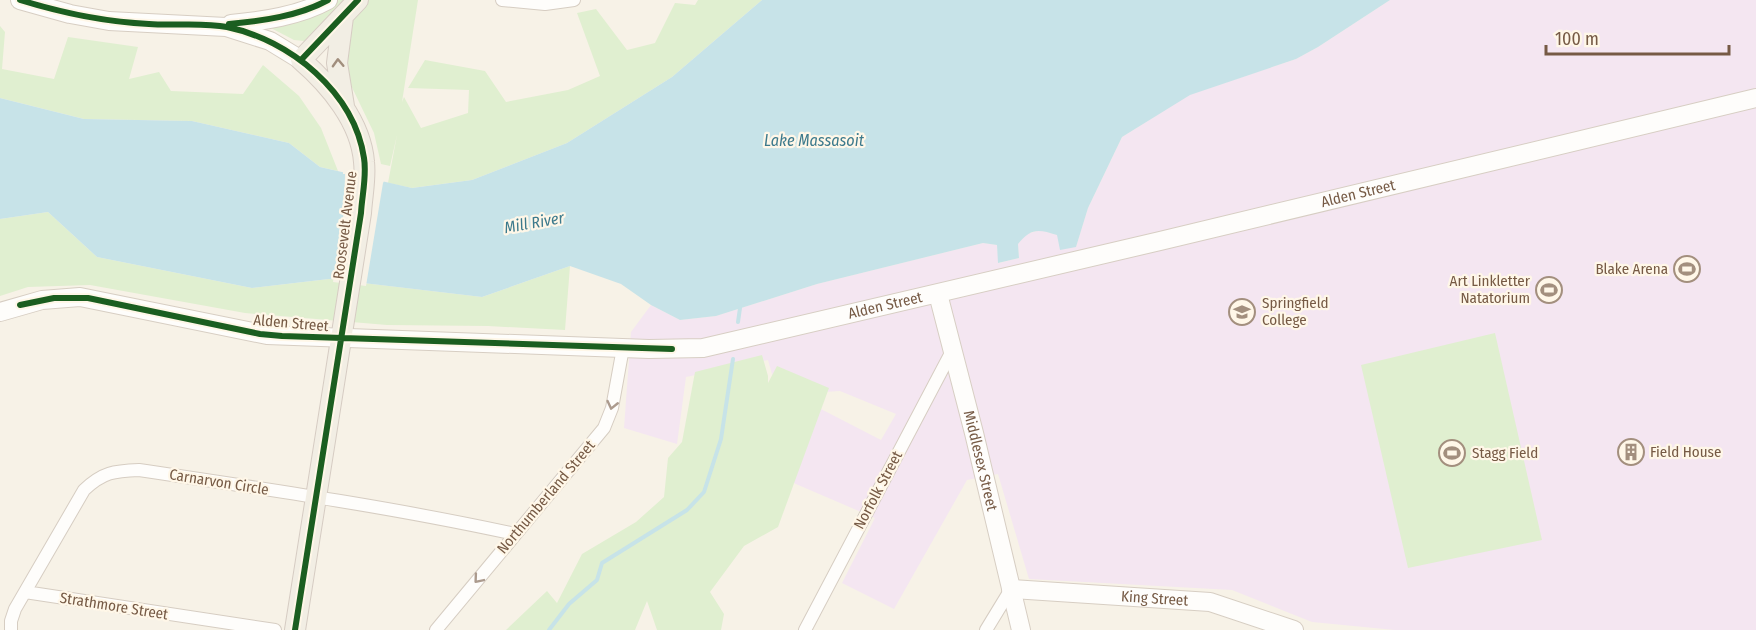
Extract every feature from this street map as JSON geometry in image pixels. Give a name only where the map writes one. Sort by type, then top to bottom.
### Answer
[{"type":"main road","name":"Roosevelt Avenue","points":[[20,0],[70,14],[109,21],[159,25],[217,25],[244,31],[270,41],[301,60],[325,83],[344,109],[357,133],[364,163],[361,213],[295,630]]},
{"type":"main road","points":[[217,25],[268,19],[307,9],[328,0]]},
{"type":"main road","points":[[301,60],[358,0]]},
{"type":"main road","points":[[343,16],[338,63],[344,109]]},
{"type":"main road","name":"Alden Street","points":[[0,312],[42,300],[80,297],[260,334],[650,350],[703,348],[1756,98]]},
{"type":"main road","name":"Middlesex Street","points":[[938,294],[1021,630]]},
{"type":"main road","name":"King Street","points":[[1011,589],[1210,602],[1294,630]]},
{"type":"street","points":[[502,0],[556,4],[574,0]]},
{"type":"street","name":"Northumberland Street","points":[[436,630],[604,428],[613,402],[623,348]]},
{"type":"street","name":"Norfolk Street","points":[[804,630],[952,351]]},
{"type":"street","name":"Carnarvon Circle","points":[[11,630],[15,609],[84,490],[105,474],[139,470],[433,516],[515,534]]},
{"type":"street","points":[[986,630],[1011,589]]},
{"type":"street","name":"Strathmore Street","points":[[25,592],[275,630]]},
{"type":"shaded area","name":"Springfield College","points":[[1390,0],[1756,0],[1756,630],[1395,630],[1312,622],[1232,590],[1029,579],[998,474],[967,480],[894,609],[842,583],[875,518],[782,478],[817,407],[881,440],[896,414],[840,391],[778,395],[768,360],[686,377],[677,444],[624,428],[631,332],[651,305],[680,320],[716,316],[817,284],[983,243],[997,245],[999,263],[1019,258],[1018,244],[1026,234],[1041,230],[1057,235],[1076,247],[1088,208],[1122,137],[1189,95],[1296,59]]},
{"type":"green space","points":[[339,0],[345,0],[304,41],[294,40],[269,27]]},
{"type":"green space","points":[[369,0],[418,0],[402,102],[404,97],[421,128],[468,113],[469,90],[408,88],[425,60],[485,71],[506,102],[568,90],[600,76],[577,13],[596,9],[627,50],[655,43],[675,3],[695,5],[698,0],[762,0],[672,77],[567,143],[472,180],[412,188],[388,183],[397,135],[390,166],[381,164],[374,133],[345,73],[352,22]]},
{"type":"green space","points":[[0,26],[5,32],[2,69],[54,79],[68,37],[138,47],[129,79],[159,72],[171,91],[243,94],[263,65],[299,96],[321,128],[338,171],[320,167],[289,143],[192,121],[84,119],[0,98]]},
{"type":"green space","points":[[48,212],[97,257],[252,288],[329,279],[482,297],[570,266],[565,330],[488,326],[387,325],[245,313],[90,285],[28,287],[0,296],[0,219]]},
{"type":"green space","name":"Stagg Field","points":[[1495,333],[1542,540],[1408,568],[1361,365]]},
{"type":"green space","points":[[762,355],[768,383],[777,366],[829,388],[778,527],[744,546],[710,592],[724,614],[721,630],[657,630],[647,601],[635,630],[506,630],[547,591],[557,603],[582,554],[636,522],[664,497],[668,458],[682,442],[695,372]]},
{"type":"water","name":"Lake Massasoit","points":[[762,0],[1390,0],[1296,59],[1190,95],[1122,137],[1088,208],[1076,247],[1060,250],[1057,235],[1035,231],[1018,244],[1019,258],[998,263],[997,245],[983,243],[817,284],[716,316],[680,320],[651,305],[621,284],[570,266],[482,297],[329,279],[252,288],[97,257],[48,212],[0,219],[0,98],[84,119],[192,121],[289,143],[320,167],[412,188],[472,180],[567,143],[672,77]]},
{"type":"pier","points":[[343,169],[385,179],[366,286],[333,282],[344,211],[345,174],[343,174]]},
{"type":"waterway","points":[[738,322],[740,308]]},
{"type":"waterway","points":[[549,630],[569,604],[597,580],[602,563],[687,510],[704,492],[721,439],[733,359]]},
{"type":"cycle path","points":[[20,0],[100,19],[149,24],[198,24],[227,27],[251,34],[274,44],[315,73],[333,91],[358,134],[365,165],[361,213],[295,630]]},
{"type":"cycle path","points":[[229,24],[293,14],[328,0]]},
{"type":"cycle path","points":[[301,60],[358,0]]},
{"type":"cycle path","points":[[20,305],[54,298],[88,298],[260,334],[282,336],[672,349]]},
{"type":"place","name":"Blake Arena","points":[[1687,269]]},
{"type":"place","name":"Art Linkletter Natatorium","points":[[1549,290]]},
{"type":"place","name":"Springfield College","points":[[1242,312]]},
{"type":"place","name":"Field House","points":[[1631,452]]},
{"type":"place","name":"Stagg Field","points":[[1452,453]]},
{"type":"water label","name":"Mill River","points":[[534,222]]}]
